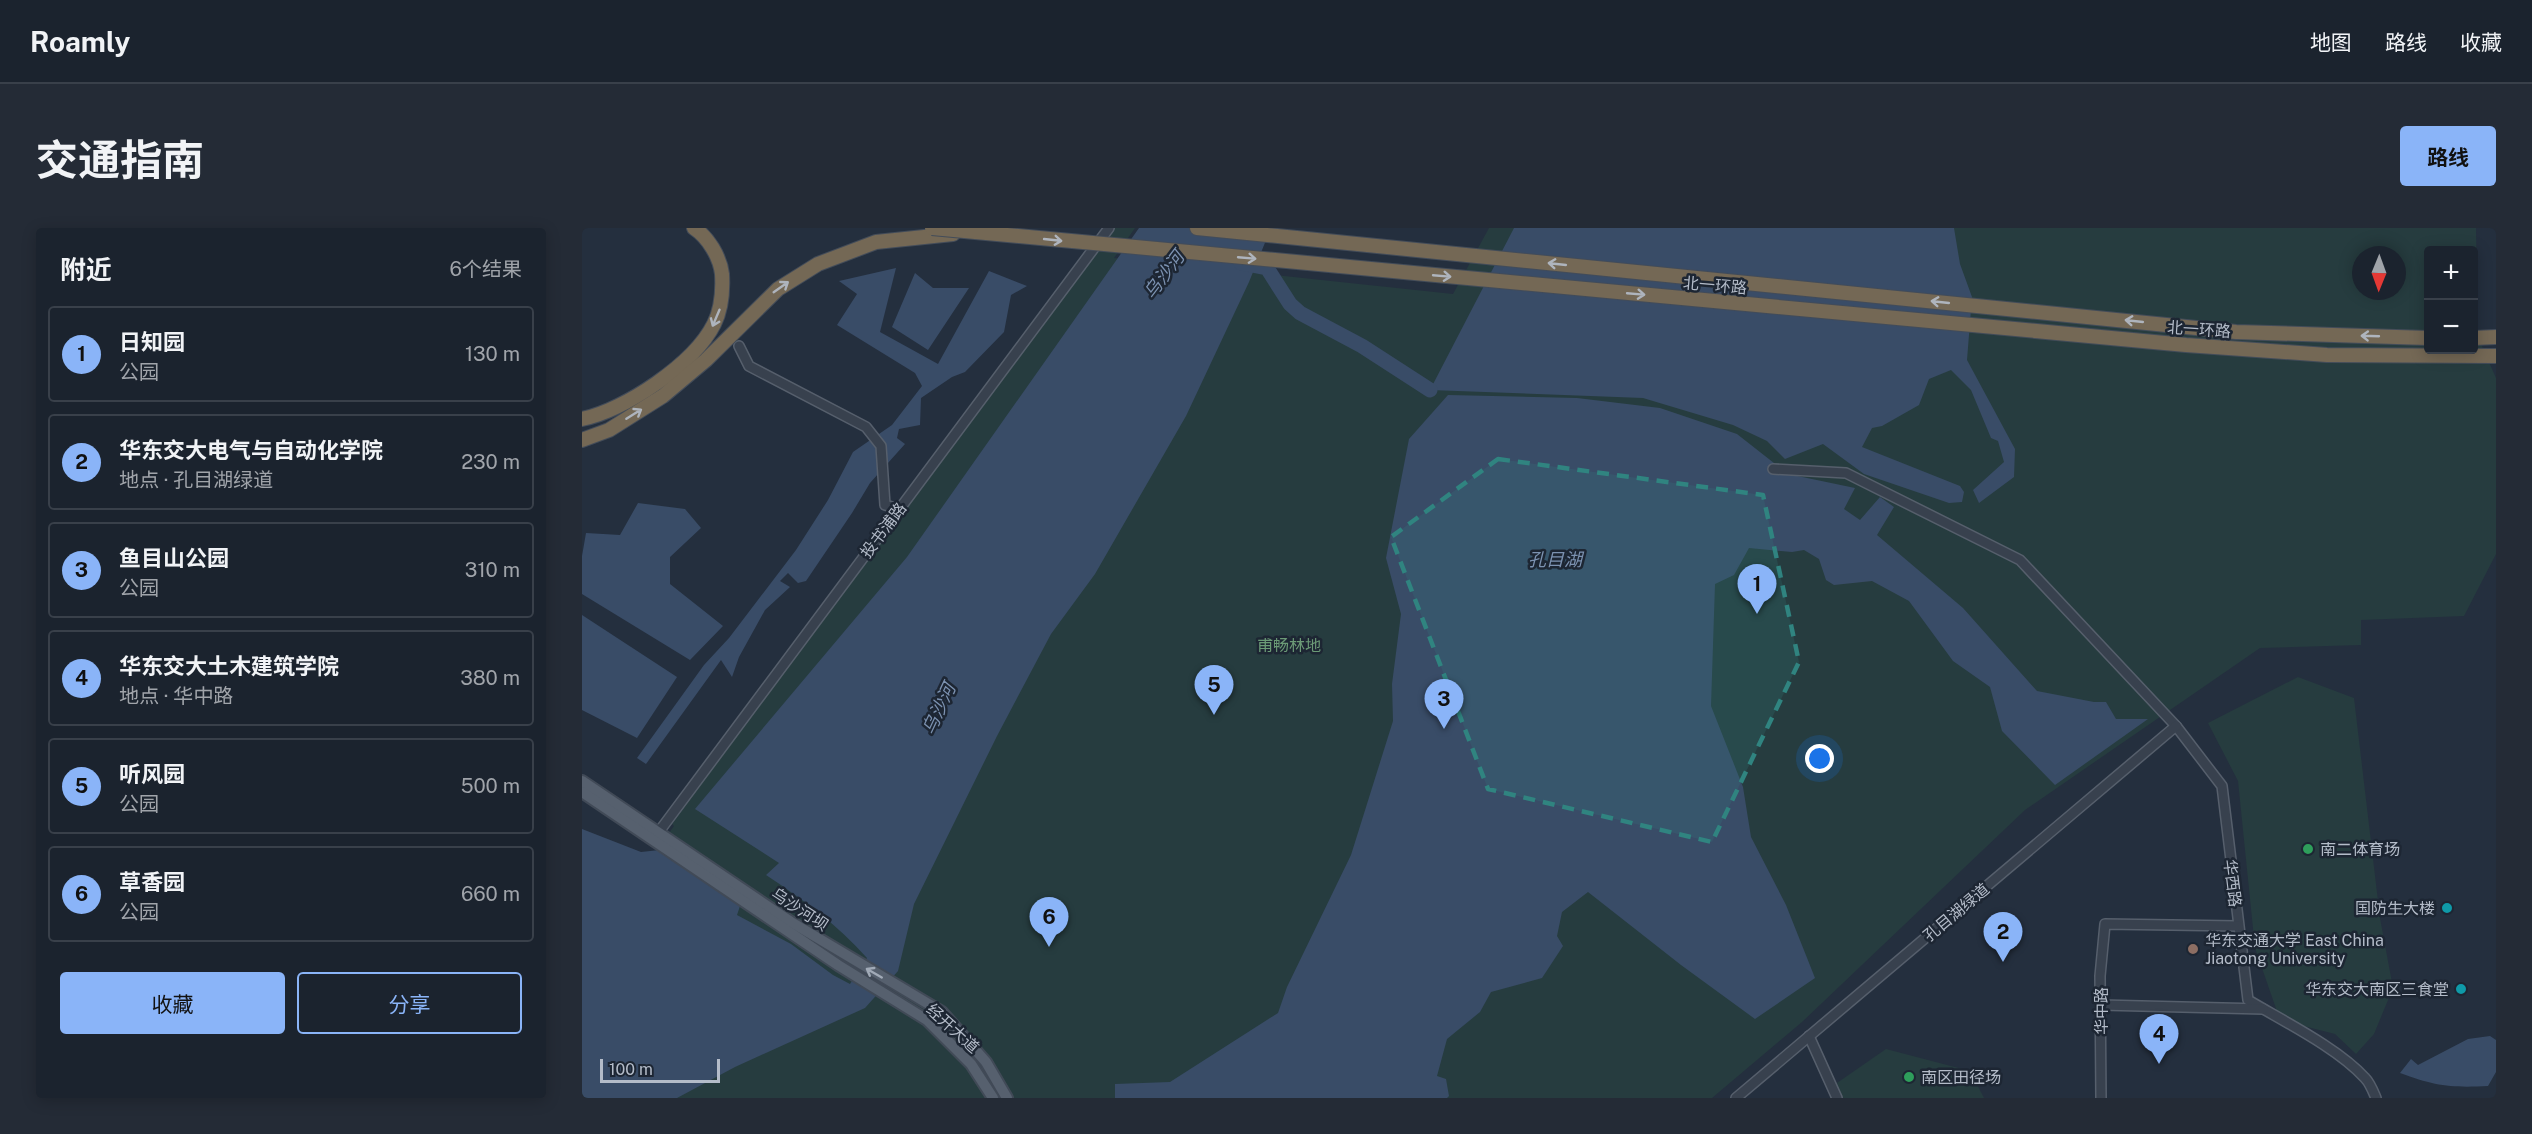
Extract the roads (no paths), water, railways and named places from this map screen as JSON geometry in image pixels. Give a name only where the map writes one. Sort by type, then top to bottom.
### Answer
[{"type":"highway","points":[[582,419],[599,416],[621,406],[687,357],[705,339],[721,305],[723,285],[721,265],[712,248],[694,228]]},
{"type":"highway","name":"北一环路","points":[[932,228],[2186,345],[2327,355],[2496,356]]},
{"type":"highway","name":"北一环路","points":[[1197,228],[2236,332],[2424,338]]},
{"type":"highway","points":[[1221,228],[1237,232]]},
{"type":"highway","points":[[582,440],[609,430],[663,396],[706,360],[778,289],[818,264],[876,242],[975,232]]},
{"type":"highway","points":[[2478,338],[2496,338]]},
{"type":"main road","points":[[582,781],[655,836]]},
{"type":"main road","name":"乌沙河坝","points":[[582,792],[637,829],[655,836],[848,958],[930,1004]]},
{"type":"main road","name":"乌沙河坝","points":[[655,836],[881,993]]},
{"type":"main road","name":"经开大道","points":[[881,993],[927,1020],[971,1064],[993,1098]]},
{"type":"main road","name":"经开大道","points":[[930,1004],[942,1012],[986,1062],[1007,1098]]},
{"type":"street","name":"投书浦路","points":[[655,836],[1109,228]]},
{"type":"street","points":[[739,346],[749,366],[866,427],[881,446],[885,505],[899,509]]},
{"type":"street","name":"华西路","points":[[1773,469],[1846,473],[2020,560],[2176,726],[2222,786],[2248,1000],[2355,1068],[2367,1080],[2376,1098]]},
{"type":"street","name":"孔目湖绿道","points":[[1736,1098],[2176,726]]},
{"type":"street","name":"华中路","points":[[2101,1098],[2101,1005],[2105,924],[2238,926]]},
{"type":"street","points":[[2101,1005],[2263,1009]]},
{"type":"street","points":[[1809,1036],[1836,1090],[1837,1098]]},
{"type":"water","name":"乌沙河","points":[[1139,228],[1271,228],[1249,282],[1186,416],[1095,574],[1051,634],[997,736],[914,904],[898,971],[865,1008],[735,1067],[677,1098],[582,1098],[582,829],[641,852],[669,849],[742,900],[737,915],[791,944],[833,975],[850,984],[867,958],[819,913],[766,875],[779,863],[695,809],[907,557]]},
{"type":"water","points":[[1514,228],[1954,228],[1960,264],[1972,297],[1967,360],[2015,449],[2014,477],[1979,503],[1973,490],[2004,462],[1998,441],[1991,438],[1971,390],[1951,370],[1929,379],[1919,405],[1882,426],[1872,428],[1862,447],[1960,486],[1964,492],[1962,502],[1949,503],[1864,474],[1823,444],[1785,459],[1767,441],[1733,425],[1643,398],[1430,390]]},
{"type":"water","points":[[896,268],[880,332],[938,364],[989,271],[1027,286],[1011,295],[1004,332],[965,372],[952,377],[921,398],[920,425],[899,429],[897,438],[905,444],[870,483],[806,581],[798,583],[788,573],[780,581],[790,587],[765,610],[739,657],[732,677],[721,660],[646,764],[637,758],[704,665],[729,638],[796,550],[828,500],[853,452],[892,425],[922,386],[915,373],[837,325],[857,294],[839,281]]},
{"type":"water","points":[[915,273],[933,288],[969,288],[928,350],[892,327]]},
{"type":"water","name":"孔目湖","points":[[1448,395],[1577,398],[1660,408],[1737,434],[1788,474],[1855,488],[1844,509],[1860,520],[1880,497],[1894,507],[1877,535],[1963,608],[2037,691],[2094,702],[2106,702],[2116,719],[2148,719],[2055,785],[2002,731],[1990,687],[1953,661],[1909,601],[1872,581],[1834,585],[1826,580],[1819,559],[1804,550],[1792,552],[1749,548],[1734,575],[1715,584],[1711,706],[1743,787],[1751,837],[1786,905],[1815,978],[1755,1019],[1681,965],[1588,892],[1562,912],[1557,936],[1563,946],[1542,978],[1491,992],[1480,1012],[1447,1039],[1437,1076],[1446,1079],[1449,1096],[1447,1098],[1115,1098],[1115,1084],[1170,1082],[1278,1013],[1287,987],[1351,855],[1393,721],[1392,684],[1401,614],[1386,558],[1409,439]]},
{"type":"water","points":[[638,503],[685,509],[701,528],[670,557],[670,584],[723,626],[690,660],[582,594],[582,556],[586,533],[620,535]]},
{"type":"water","points":[[582,615],[677,677],[637,738],[582,710]]},
{"type":"water","points":[[2490,1036],[2496,1040],[2496,1072],[2488,1086],[2443,1085],[2400,1073],[2411,1059],[2418,1065],[2468,1039]]},
{"type":"waterway","points":[[1241,263],[1267,268],[1290,304],[1300,313],[1362,346],[1430,390]]},
{"type":"place","name":"日知园","points":[[1757,614]]},
{"type":"place","name":"听风园","points":[[1214,715]]},
{"type":"place","name":"鱼目山公园","points":[[1444,729]]},
{"type":"place","name":"南二体育场","points":[[2308,849]]},
{"type":"place","name":"国防生大楼","points":[[2447,908]]},
{"type":"place","name":"草香园","points":[[1049,947]]},
{"type":"place","name":"华东交通大学 East China Jiaotong University","points":[[2193,949]]},
{"type":"place","name":"华东交大电气与自动化学院","points":[[2003,962]]},
{"type":"place","name":"华东交大南区三食堂","points":[[2461,989]]},
{"type":"place","name":"华东交大土木建筑学院","points":[[2159,1064]]},
{"type":"place","name":"南区田径场","points":[[1909,1077]]},
{"type":"park label","name":"甫畅林地","points":[[1289,645]]}]
